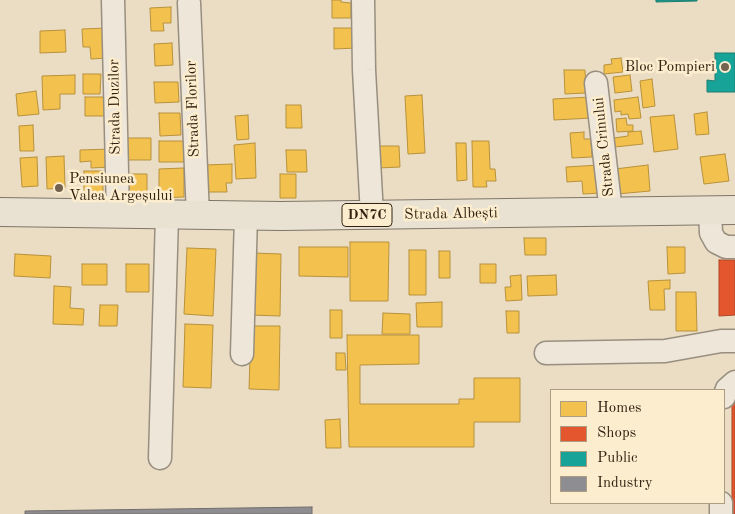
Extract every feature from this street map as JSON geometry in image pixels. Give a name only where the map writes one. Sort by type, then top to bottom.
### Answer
[{"type":"main road","name":"Strada Albești","points":[[0,212],[246,216],[722,211]]},
{"type":"street","name":"Strada Duzilor","points":[[113,0],[118,215]]},
{"type":"street","points":[[362,0],[372,215]]},
{"type":"street","name":"Strada Florilor","points":[[189,3],[198,216]]},
{"type":"street","name":"Strada Crinului","points":[[596,83],[611,212]]},
{"type":"street","points":[[722,211],[711,233],[716,242],[726,247],[735,247]]},
{"type":"street","points":[[160,458],[167,216]]},
{"type":"street","points":[[242,354],[246,216]]},
{"type":"street","points":[[546,353],[665,351],[735,340]]},
{"type":"street","points":[[725,393],[726,389],[735,382]]},
{"type":"building: Homes","points":[[332,0],[351,3],[351,18],[332,18]]},
{"type":"building: Homes","points":[[171,7],[171,23],[163,23],[164,31],[151,31],[150,8]]},
{"type":"building: Homes","points":[[107,28],[108,58],[91,59],[90,47],[83,47],[82,29]]},
{"type":"building: Homes","points":[[334,28],[355,28],[356,48],[334,49]]},
{"type":"building: Homes","points":[[65,30],[66,52],[40,53],[40,31]]},
{"type":"building: Homes","points":[[172,43],[173,65],[155,66],[154,44]]},
{"type":"building: Homes","points":[[621,58],[623,72],[604,74],[604,65],[612,64],[611,59]]},
{"type":"building: Homes","points":[[564,70],[585,70],[586,93],[565,94]]},
{"type":"building: Homes","points":[[83,74],[101,74],[100,94],[83,94]]},
{"type":"building: Homes","points":[[75,75],[75,94],[60,94],[60,109],[43,110],[42,76]]},
{"type":"building: Homes","points":[[630,75],[632,91],[615,93],[613,77]]},
{"type":"building: Homes","points":[[652,79],[655,106],[643,108],[640,81]]},
{"type":"building: Homes","points":[[154,82],[178,82],[179,102],[155,103]]},
{"type":"building: Homes","points":[[36,91],[39,114],[18,116],[16,94]]},
{"type":"building: Homes","points":[[422,95],[425,153],[408,154],[405,96]]},
{"type":"building: Homes","points":[[85,97],[107,97],[107,116],[85,116]]},
{"type":"building: Homes","points":[[591,97],[592,118],[554,120],[553,99]]},
{"type":"building: Homes","points":[[638,97],[641,118],[629,119],[628,114],[621,115],[621,111],[615,112],[614,100]]},
{"type":"building: Homes","points":[[286,105],[301,105],[302,128],[286,128]]},
{"type":"building: Homes","points":[[707,112],[709,134],[696,135],[694,114]]},
{"type":"building: Homes","points":[[159,113],[180,113],[181,135],[160,136]]},
{"type":"building: Homes","points":[[248,115],[249,139],[237,140],[235,116]]},
{"type":"building: Homes","points":[[674,115],[678,149],[654,152],[650,117]]},
{"type":"building: Homes","points":[[626,118],[627,125],[633,125],[633,131],[617,132],[616,119]]},
{"type":"building: Homes","points":[[33,125],[34,151],[20,151],[19,126]]},
{"type":"building: Homes","points":[[641,131],[643,144],[615,147],[614,138],[628,136],[628,132]]},
{"type":"building: Homes","points":[[584,132],[584,139],[591,139],[592,157],[572,158],[570,133]]},
{"type":"building: Homes","points":[[126,138],[151,138],[151,160],[126,160]]},
{"type":"building: Homes","points":[[159,141],[184,141],[184,162],[159,162]]},
{"type":"building: Homes","points":[[472,141],[489,141],[490,169],[495,169],[496,181],[486,181],[487,187],[473,187]]},
{"type":"building: Homes","points":[[255,143],[256,178],[236,179],[234,145]]},
{"type":"building: Homes","points":[[456,143],[466,143],[467,180],[457,181]]},
{"type":"building: Homes","points":[[377,146],[399,146],[400,167],[378,168]]},
{"type":"building: Homes","points":[[111,149],[111,167],[91,168],[91,161],[80,162],[80,150]]},
{"type":"building: Homes","points":[[286,150],[306,150],[307,172],[287,172]]},
{"type":"building: Homes","points":[[725,154],[729,181],[704,184],[700,157]]},
{"type":"building: Homes","points":[[64,156],[65,188],[47,189],[46,157]]},
{"type":"building: Homes","points":[[37,157],[38,186],[22,187],[20,158]]},
{"type":"building: Homes","points":[[232,164],[232,183],[226,183],[227,192],[206,192],[206,165]]},
{"type":"building: Homes","points":[[600,165],[601,193],[583,194],[582,181],[567,182],[566,167]]},
{"type":"building: Homes","points":[[648,165],[650,191],[617,194],[615,169]]},
{"type":"building: Homes","points":[[184,168],[184,197],[159,198],[159,169]]},
{"type":"building: Homes","points":[[84,171],[103,171],[103,194],[84,195]]},
{"type":"building: Homes","points":[[125,174],[147,174],[147,198],[125,198]]},
{"type":"building: Homes","points":[[280,174],[296,174],[296,198],[280,198]]},
{"type":"building: Homes","points":[[524,238],[546,238],[546,255],[525,255]]},
{"type":"building: Homes","points":[[350,242],[389,242],[388,301],[350,301]]},
{"type":"building: Homes","points":[[299,247],[348,247],[348,277],[299,276]]},
{"type":"building: Homes","points":[[667,247],[685,247],[685,273],[668,274]]},
{"type":"building: Homes","points":[[187,248],[216,249],[213,316],[184,314]]},
{"type":"building: Homes","points":[[409,250],[426,250],[426,295],[409,295]]},
{"type":"building: Homes","points":[[439,251],[450,251],[450,278],[439,278]]},
{"type":"building: Homes","points":[[253,253],[281,254],[280,316],[251,315]]},
{"type":"building: Homes","points":[[15,254],[51,256],[50,278],[14,276]]},
{"type":"building: Homes","points":[[82,264],[107,264],[107,285],[82,285]]},
{"type":"building: Homes","points":[[126,264],[149,264],[149,292],[126,292]]},
{"type":"building: Homes","points":[[480,264],[496,264],[496,283],[480,283]]},
{"type":"building: Homes","points":[[521,275],[522,300],[506,301],[505,287],[511,287],[510,276]]},
{"type":"building: Homes","points":[[556,275],[557,295],[528,296],[527,276]]},
{"type":"building: Homes","points":[[670,280],[670,289],[664,289],[665,310],[650,310],[648,281]]},
{"type":"building: Homes","points":[[54,286],[71,287],[70,308],[84,309],[83,325],[53,324]]},
{"type":"building: Homes","points":[[676,292],[696,292],[697,331],[676,331]]},
{"type":"building: Homes","points":[[442,302],[442,327],[417,327],[416,303]]},
{"type":"building: Homes","points":[[100,305],[118,305],[117,326],[99,326]]},
{"type":"building: Homes","points":[[330,310],[342,310],[342,338],[330,338]]},
{"type":"building: Homes","points":[[506,311],[519,311],[519,333],[507,333]]},
{"type":"building: Homes","points":[[383,313],[410,314],[410,334],[382,334]]},
{"type":"building: Homes","points":[[185,324],[213,325],[211,388],[183,387]]},
{"type":"building: Homes","points":[[251,326],[280,326],[279,390],[249,389]]},
{"type":"building: Homes","points":[[347,335],[419,335],[419,364],[360,365],[360,404],[459,404],[459,399],[474,399],[474,378],[520,378],[520,422],[474,422],[474,447],[349,447]]},
{"type":"building: Homes","points":[[336,353],[345,353],[346,370],[336,370]]},
{"type":"building: Homes","points":[[340,419],[341,448],[326,448],[325,420]]},
{"type":"building: Shops","points":[[719,260],[735,260],[735,315],[719,316]]},
{"type":"building: Shops","points":[[732,394],[735,394],[735,514],[732,514]]},
{"type":"building: Public","points":[[656,0],[697,0],[697,1],[656,2]]},
{"type":"building: Public","name":"Bloc Pompieri","points":[[715,53],[735,53],[735,92],[707,92],[707,80],[715,81]]},
{"type":"building: Industry","points":[[312,507],[312,514],[25,514],[25,511]]},
{"type":"place","name":"Bloc Pompieri","points":[[725,67]]},
{"type":"place","name":"Pensiunea Valea Argeșului","points":[[59,188]]}]
